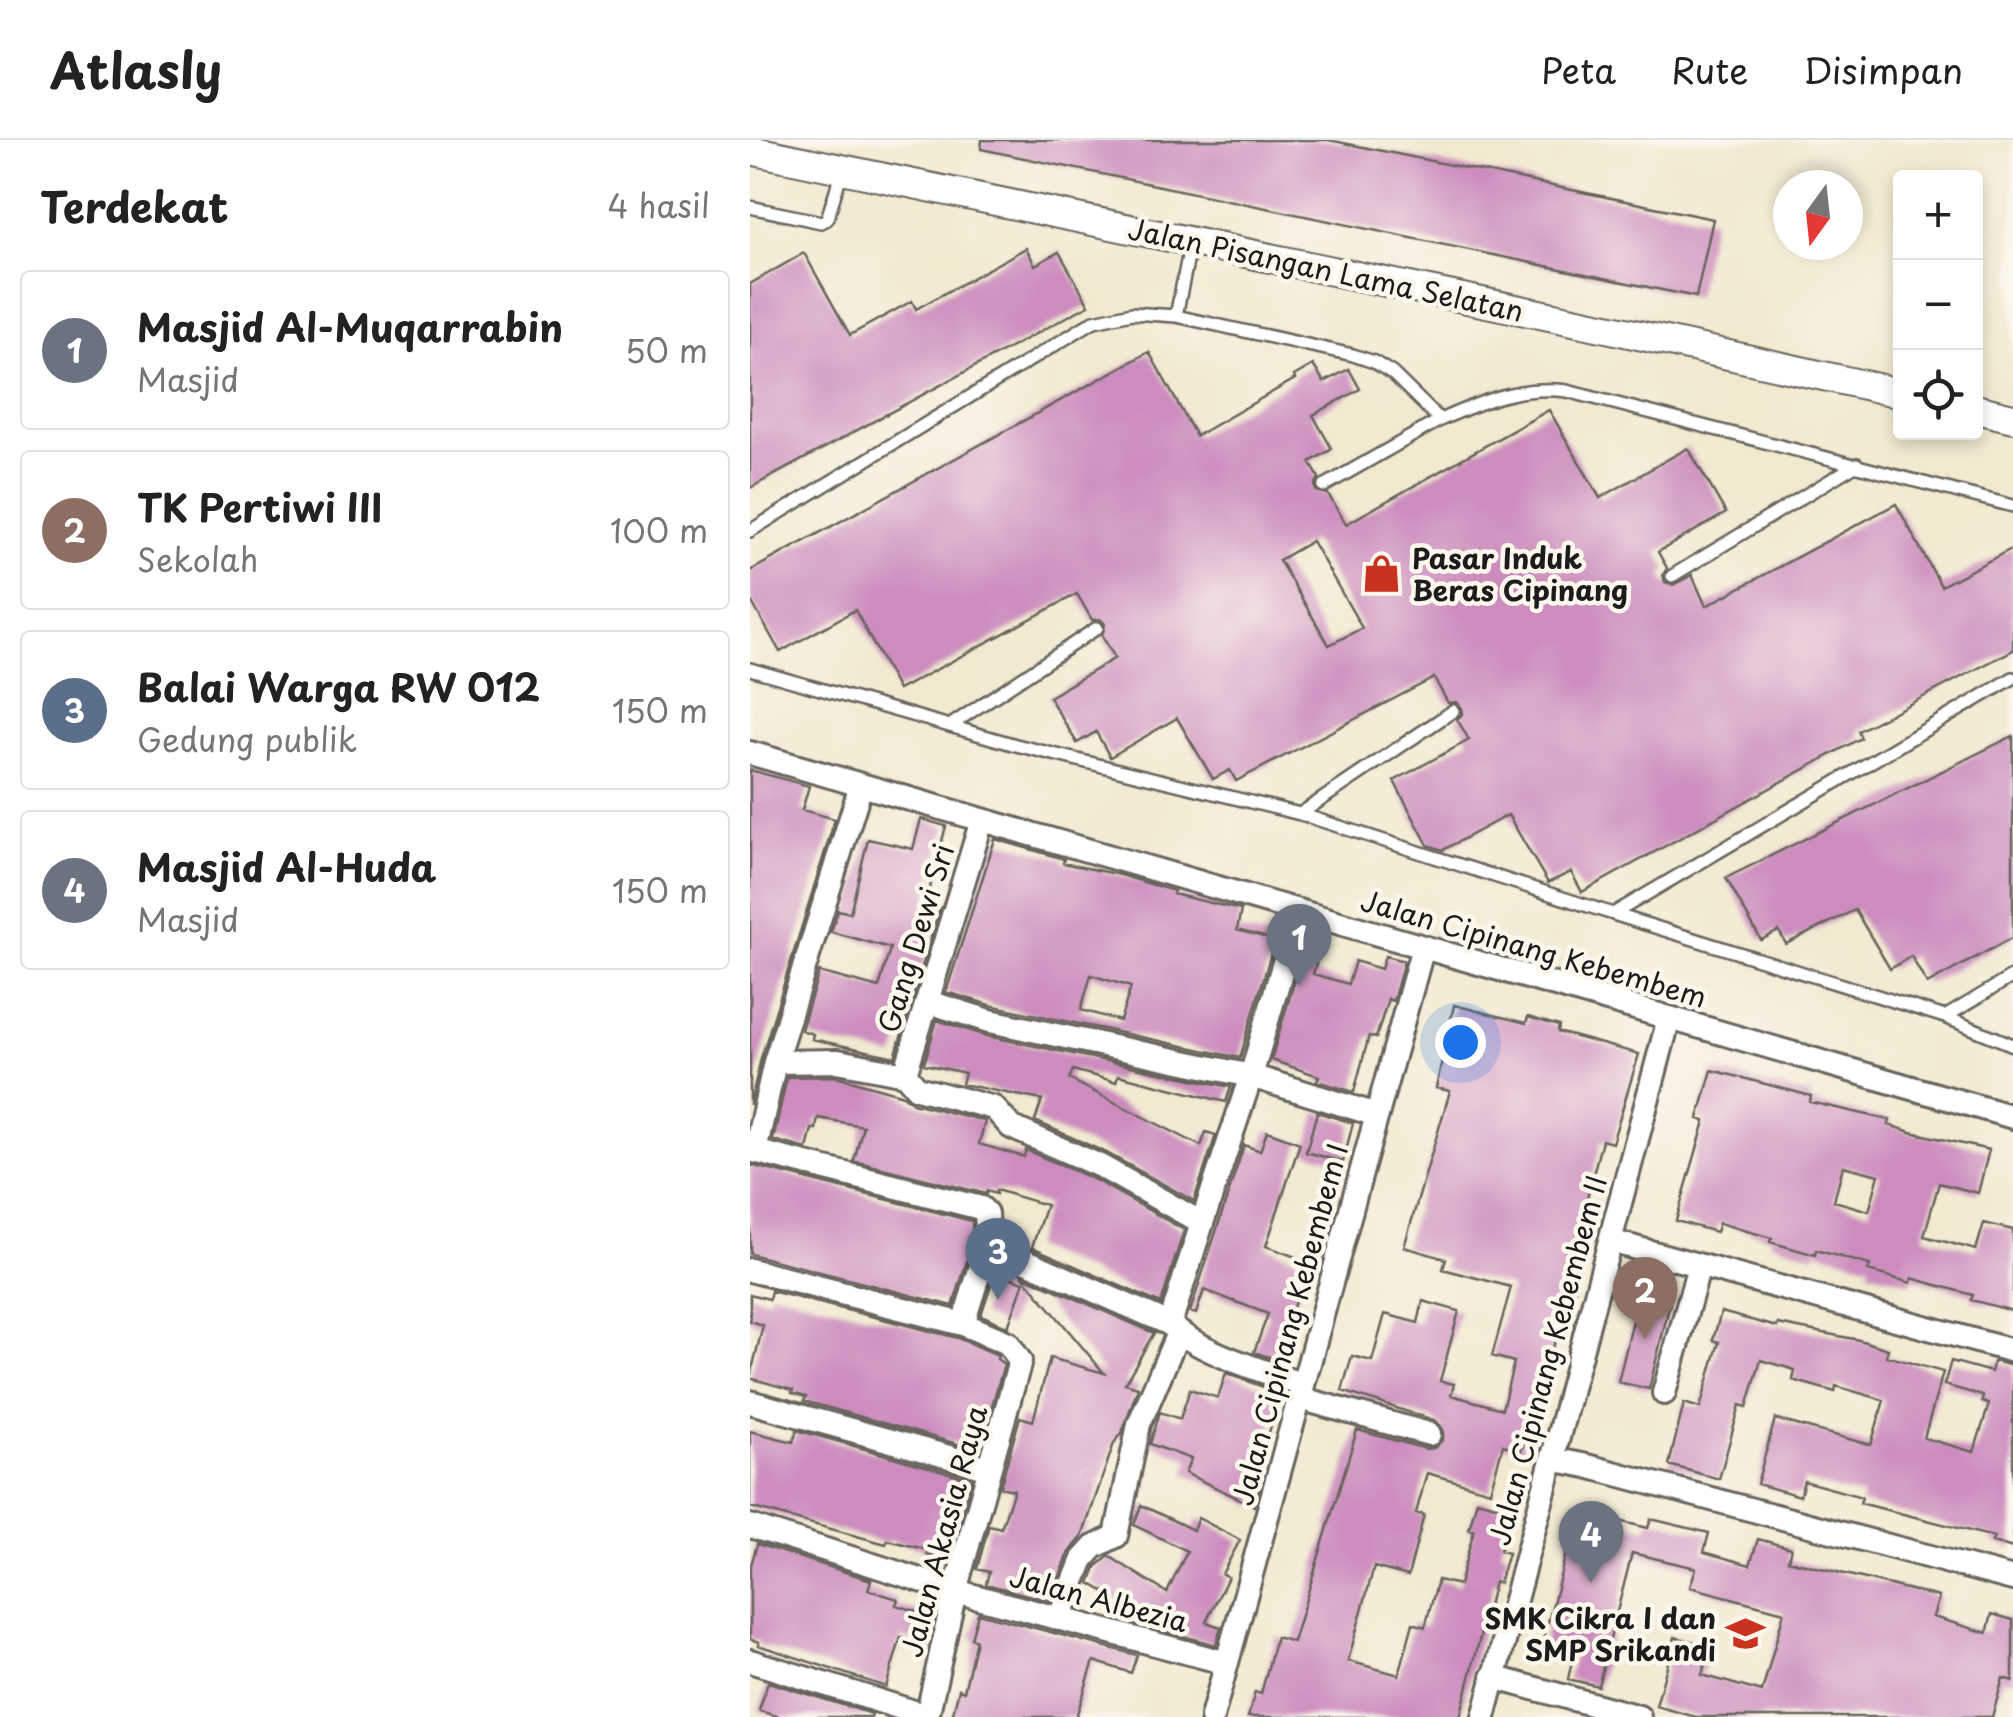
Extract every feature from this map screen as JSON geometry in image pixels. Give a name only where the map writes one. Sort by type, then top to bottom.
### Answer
[{"type":"street","name":"Jalan Pisangan Lama Selatan","points":[[750,150],[1893,391]]},
{"type":"street","points":[[1983,412],[2013,418]]},
{"type":"street","name":"Jalan Cipinang Kebembem","points":[[750,753],[2013,1116]]},
{"type":"street","points":[[750,1270],[964,1324],[988,1244],[986,1213],[981,1208],[752,1150],[860,784]]},
{"type":"street","name":"Gang Dewi Sri","points":[[905,1074],[982,820]]},
{"type":"street","points":[[1060,1618],[1083,1559],[1094,1547],[1116,1536],[1139,1424],[1174,1328],[1202,1223],[1251,1076],[1298,911]]},
{"type":"street","name":"Jalan Cipinang Kebembem I","points":[[1212,1717],[1423,947]]},
{"type":"street","points":[[928,1002],[990,1021],[1251,1076],[1377,1115]]},
{"type":"street","name":"Jalan Cipinang Kebembem II","points":[[1484,1717],[1669,1018]]},
{"type":"street","points":[[776,1062],[838,1061],[905,1074],[917,1088],[994,1108],[1011,1126],[1100,1166],[1202,1223]]},
{"type":"street","points":[[1610,1241],[2013,1351]]},
{"type":"street","points":[[988,1244],[1174,1328],[1301,1392],[1429,1434]]},
{"type":"street","points":[[1664,1393],[1699,1266]]},
{"type":"street","name":"Jalan Akasia Raya","points":[[927,1716],[955,1590],[1020,1361],[1008,1343],[964,1324]]},
{"type":"street","points":[[750,1402],[988,1468]]},
{"type":"street","points":[[1552,1460],[2013,1579]]},
{"type":"street","name":"Jalan Albezia","points":[[750,1526],[955,1590],[1227,1663]]},
{"type":"street","points":[[750,1661],[927,1716]]},
{"type":"street","points":[[1493,1677],[1639,1717]]},
{"type":"lane","points":[[750,207],[821,222],[827,219],[842,171]]},
{"type":"lane","points":[[1176,316],[1192,241]]},
{"type":"lane","points":[[750,530],[1094,321],[1132,313],[1176,316],[1374,362],[1398,378],[1440,420]]},
{"type":"lane","points":[[1324,486],[1440,420],[1491,397],[1552,390],[1622,404],[2013,506]]},
{"type":"lane","points":[[1672,576],[1857,464]]},
{"type":"lane","points":[[950,725],[1098,628]]},
{"type":"lane","points":[[750,668],[1016,745],[1300,814],[1945,1017],[2013,1045]]},
{"type":"lane","points":[[1612,914],[2013,678]]},
{"type":"lane","points":[[1300,814],[1452,711]]},
{"type":"lane","points":[[1945,1017],[2013,976]]},
{"type":"building","points":[[982,140],[1329,140],[1713,219],[1696,297],[981,149]]},
{"type":"building","points":[[1026,248],[1035,265],[1059,252],[1089,305],[750,488],[750,284],[804,253],[850,335],[912,301],[916,309]]},
{"type":"building","points":[[1149,352],[1196,436],[1313,365],[1324,382],[1349,369],[1360,389],[1313,415],[1332,449],[1310,462],[1319,478],[1316,491],[1328,494],[1346,524],[1549,410],[1600,498],[1688,448],[1726,513],[1658,552],[1667,568],[1665,582],[1673,585],[1692,575],[1706,606],[1896,504],[1941,586],[2013,548],[2013,650],[1858,731],[1861,738],[1582,892],[1571,872],[1548,883],[1508,815],[1443,850],[1428,845],[1394,781],[1469,740],[1457,719],[1462,714],[1461,707],[1456,702],[1448,703],[1434,678],[1236,781],[1230,770],[1213,779],[1177,718],[1110,757],[1096,732],[1077,743],[1049,697],[1115,658],[1102,636],[1105,624],[1100,619],[1092,620],[1077,594],[898,690],[855,610],[780,652],[750,599],[750,571]],"holes":[[[1312,541],[1362,628],[1329,645],[1279,560]]]},
{"type":"building","points":[[2013,736],[2013,937],[1927,984],[1911,956],[1890,969],[1855,910],[1786,944],[1779,931],[1761,940],[1726,878]]},
{"type":"building","points":[[750,770],[809,786],[802,810],[835,819],[750,1105]]},
{"type":"building","points":[[921,819],[946,826],[926,903],[940,907],[895,1057],[812,1039],[813,1034],[801,1030],[819,972],[879,988],[890,948],[831,932],[838,910],[850,913],[868,839],[913,849]]},
{"type":"building","points":[[995,839],[1064,859],[1063,863],[1241,910],[1237,930],[1275,940],[1240,1058],[994,1006],[946,992]],"holes":[[[1091,975],[1131,987],[1120,1021],[1081,1010]]]},
{"type":"building","points":[[1304,949],[1319,954],[1313,974],[1348,984],[1355,961],[1381,969],[1385,956],[1404,961],[1393,1001],[1388,999],[1376,1038],[1369,1036],[1354,1092],[1317,1081],[1319,1076],[1271,1060]]},
{"type":"building","points":[[1454,1005],[1526,1023],[1528,1017],[1559,1026],[1558,1032],[1639,1054],[1612,1143],[1602,1140],[1575,1244],[1584,1246],[1576,1285],[1563,1330],[1558,1329],[1547,1371],[1544,1370],[1521,1450],[1503,1445],[1490,1491],[1427,1473],[1416,1513],[1424,1515],[1408,1576],[1374,1567],[1348,1661],[1399,1675],[1413,1623],[1425,1627],[1438,1580],[1459,1585],[1474,1530],[1469,1529],[1477,1500],[1511,1509],[1500,1551],[1508,1553],[1499,1583],[1494,1582],[1460,1717],[1248,1717],[1255,1692],[1261,1694],[1276,1637],[1293,1642],[1357,1430],[1426,1449],[1434,1448],[1443,1439],[1443,1429],[1434,1420],[1342,1391],[1352,1356],[1372,1361],[1385,1314],[1418,1323],[1423,1301],[1459,1311],[1440,1381],[1454,1384],[1451,1395],[1502,1409],[1514,1362],[1492,1356],[1511,1287],[1443,1269],[1446,1259],[1404,1247],[1450,1091],[1436,1088]]},
{"type":"building","points":[[937,1020],[987,1036],[1231,1087],[1226,1102],[1118,1075],[1116,1082],[1073,1070],[1069,1079],[1201,1146],[1206,1132],[1216,1135],[1194,1201],[1107,1153],[1035,1121],[1042,1100],[962,1084],[965,1073],[924,1064]]},
{"type":"building","points":[[1712,1070],[1811,1096],[1810,1102],[1890,1120],[1889,1125],[1911,1132],[1989,1150],[1978,1193],[1939,1183],[1924,1236],[1976,1250],[1984,1223],[2013,1230],[2013,1311],[1971,1300],[1973,1295],[1868,1271],[1870,1265],[1816,1250],[1815,1255],[1719,1223],[1716,1232],[1676,1221],[1705,1121],[1698,1119]],"holes":[[[1843,1166],[1879,1175],[1869,1211],[1834,1201]]]},
{"type":"building","points":[[836,1076],[903,1095],[913,1103],[985,1121],[979,1144],[1024,1157],[1026,1150],[1093,1179],[1184,1230],[1161,1304],[1032,1247],[1046,1205],[996,1190],[996,1194],[986,1194],[854,1161],[863,1126],[818,1118],[807,1149],[773,1140],[787,1077]]},
{"type":"building","points":[[1317,1112],[1353,1123],[1343,1162],[1306,1152]]},
{"type":"building","points":[[1267,1131],[1300,1143],[1266,1246],[1309,1262],[1283,1336],[1288,1338],[1280,1361],[1254,1352],[1268,1314],[1204,1290],[1196,1314],[1190,1312],[1244,1145],[1260,1151]]},
{"type":"building","points":[[750,1165],[972,1221],[973,1242],[953,1306],[750,1254]]},
{"type":"building","points":[[995,1272],[1024,1282],[1008,1327],[981,1315]]},
{"type":"building","points":[[1022,1275],[1154,1333],[1125,1383],[1138,1387],[1082,1537],[1069,1553],[1050,1601],[986,1584],[989,1572],[977,1569],[989,1525],[1001,1528],[1014,1490],[1000,1487],[1020,1417],[1033,1421],[1050,1358],[1104,1373]]},
{"type":"building","points":[[1641,1288],[1672,1295],[1649,1389],[1618,1382]]},
{"type":"building","points":[[771,1291],[958,1338],[998,1355],[997,1359],[1004,1364],[979,1450],[804,1401],[806,1397],[792,1393],[793,1390],[750,1378],[763,1325],[750,1321],[750,1294],[769,1299]]},
{"type":"building","points":[[1721,1312],[1777,1327],[1778,1324],[1859,1340],[1888,1349],[1886,1356],[1943,1372],[1924,1438],[1974,1452],[1989,1404],[1982,1402],[1983,1396],[1944,1385],[1951,1361],[1991,1372],[1994,1361],[2013,1366],[2013,1548],[1992,1542],[1994,1537],[1860,1503],[1862,1497],[1804,1481],[1800,1496],[1757,1484],[1775,1419],[1871,1445],[1884,1400],[1836,1386],[1835,1392],[1793,1380],[1795,1370],[1761,1360],[1747,1407],[1740,1405],[1719,1479],[1669,1465],[1684,1403],[1700,1408],[1719,1342],[1713,1340]]},
{"type":"building","points":[[1226,1373],[1282,1394],[1252,1482],[1260,1485],[1254,1506],[1185,1473],[1191,1459],[1150,1444],[1160,1412],[1180,1419],[1190,1389],[1218,1398]]},
{"type":"building","points":[[797,1430],[971,1479],[948,1561],[927,1555],[928,1550],[888,1540],[886,1544],[750,1507],[750,1431],[793,1442]]},
{"type":"building","points":[[1141,1505],[1193,1530],[1198,1518],[1240,1540],[1222,1574],[1228,1577],[1206,1622],[1221,1627],[1216,1645],[1157,1629],[1107,1600],[1110,1595],[1090,1583],[1096,1567],[1109,1556],[1167,1593],[1187,1551],[1134,1525]]},
{"type":"building","points":[[1577,1511],[1648,1528],[1651,1519],[1709,1533],[1704,1552],[1750,1565],[1758,1539],[1791,1548],[1788,1560],[1939,1597],[1933,1617],[1987,1633],[1992,1614],[2013,1620],[2013,1681],[2003,1678],[1992,1717],[1696,1717],[1656,1706],[1675,1637],[1710,1646],[1702,1675],[1762,1692],[1784,1612],[1690,1587],[1696,1568],[1632,1553],[1598,1686],[1568,1679],[1573,1657],[1541,1649]]},
{"type":"building","points":[[757,1544],[871,1580],[868,1590],[898,1599],[896,1605],[934,1616],[926,1645],[901,1637],[886,1687],[758,1645],[750,1639],[750,1569]]},
{"type":"building","points":[[978,1613],[1137,1655],[1131,1673],[1094,1661],[1076,1717],[952,1717],[959,1689],[964,1691]]},
{"type":"building","points":[[768,1682],[872,1714],[781,1717],[759,1711]]},
{"type":"place","name":"Pasar Induk Beras Cipinang","points":[[1382,573]]},
{"type":"place","name":"Masjid Al-Muqarrabin","points":[[1299,986]]},
{"type":"place","name":"Balai Warga RW 012","points":[[998,1300]]},
{"type":"place","name":"TK Pertiwi III","points":[[1645,1339]]},
{"type":"place","name":"Masjid Al-Huda","points":[[1591,1583]]},
{"type":"place","name":"SMK Cikra I dan SMP Srikandi","points":[[1746,1633]]}]
